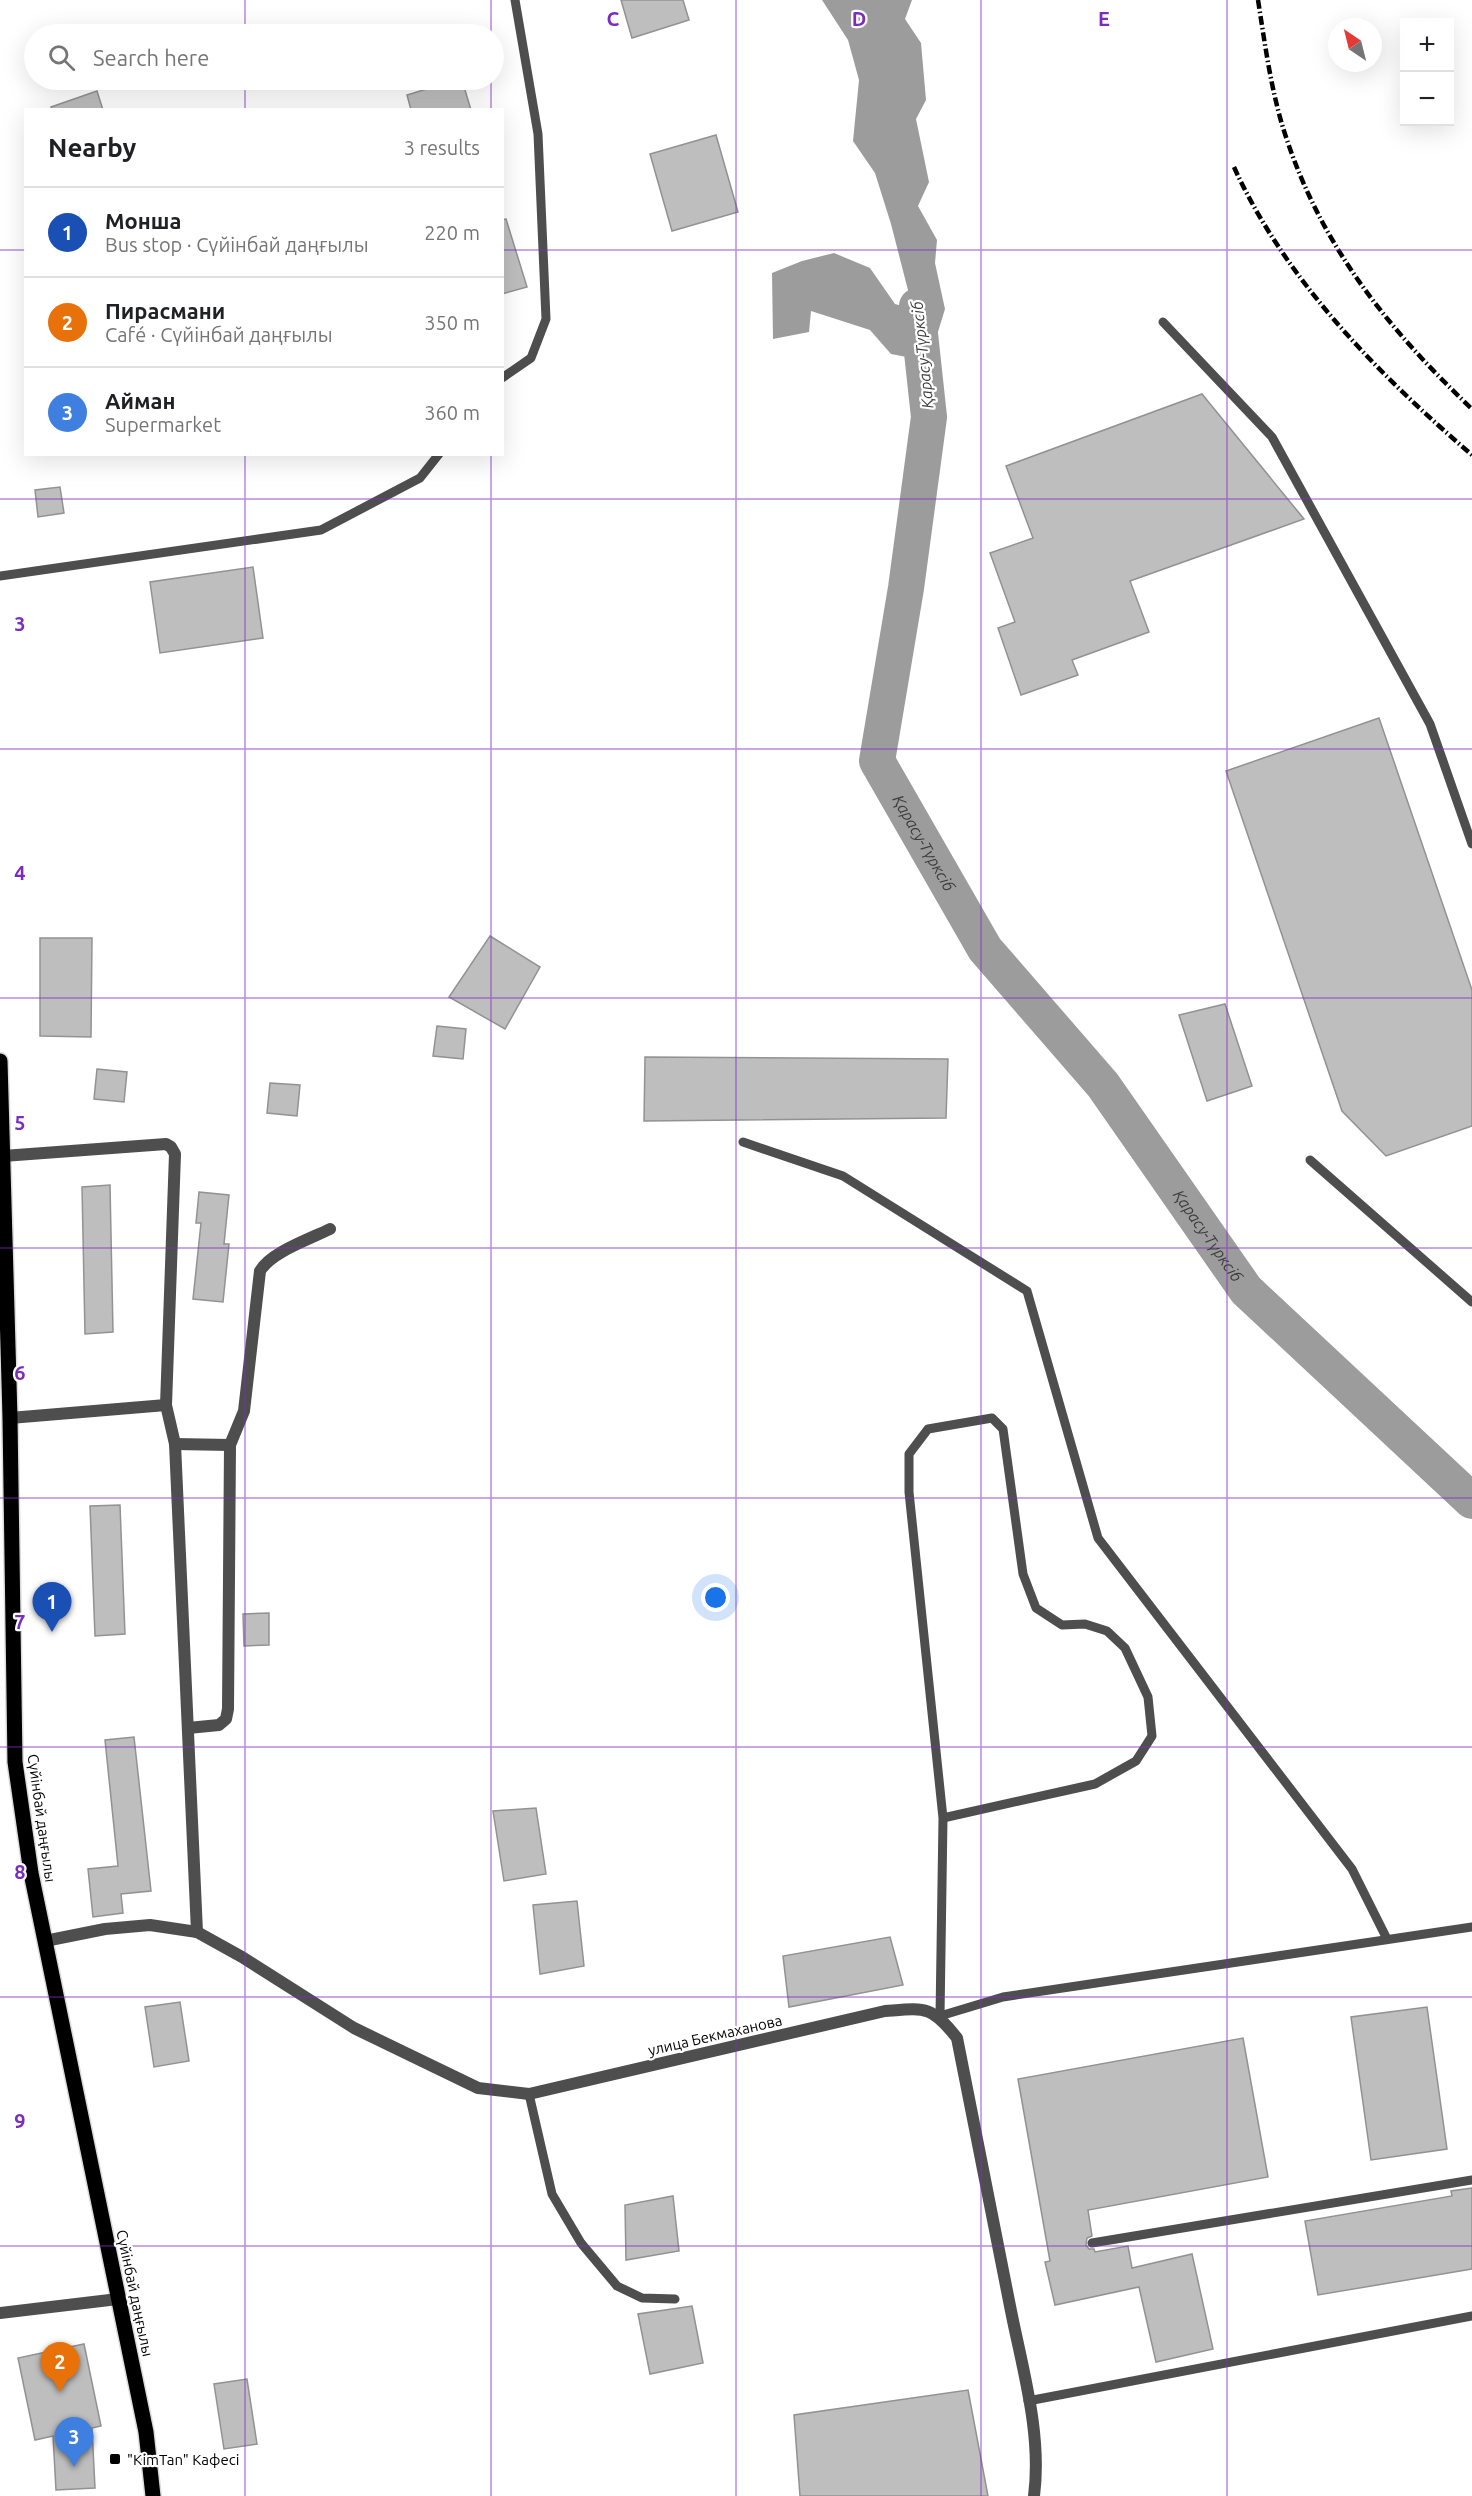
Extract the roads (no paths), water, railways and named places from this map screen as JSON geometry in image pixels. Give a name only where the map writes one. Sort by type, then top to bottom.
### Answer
[{"type":"main road","name":"Сүйінбай даңғылы","points":[[0,1061],[3,1156],[3,1327],[10,1418],[15,1762],[31,1873],[146,2432],[153,2496]]},
{"type":"street","points":[[3,1156],[166,1144],[171,1146],[175,1154],[166,1405],[175,1444],[197,1932]]},
{"type":"street","points":[[188,1728],[219,1725],[226,1719],[228,1709],[230,1445],[244,1411],[260,1271],[264,1264],[274,1257],[330,1228]]},
{"type":"street","points":[[10,1418],[166,1405]]},
{"type":"street","points":[[175,1444],[230,1445]]},
{"type":"street","name":"улица Бекмаханова","points":[[45,1941],[105,1929],[150,1925],[197,1932],[242,1957],[354,2028],[478,2088],[529,2094],[885,2011],[918,2009],[940,2016]]},
{"type":"street","points":[[940,2016],[957,2038],[1028,2400],[1038,2470],[1034,2496]]},
{"type":"street","points":[[0,2313],[118,2299]]},
{"type":"lane","points":[[504,377],[531,358],[546,319],[538,134],[516,0]]},
{"type":"lane","points":[[1163,322],[1272,438],[1430,724],[1472,844]]},
{"type":"lane","points":[[0,576],[321,530],[420,478],[437,456]]},
{"type":"lane","points":[[743,1142],[843,1176],[1027,1291],[1098,1538],[1352,1869],[1387,1939]]},
{"type":"lane","points":[[1311,1160],[1472,1302]]},
{"type":"lane","points":[[944,1818],[1095,1784],[1136,1761],[1152,1736],[1148,1697],[1125,1648],[1107,1631],[1085,1624],[1062,1625],[1036,1608],[1023,1574],[1003,1429],[992,1418],[928,1429],[909,1454],[909,1492],[944,1818],[940,2016],[1003,1996],[1472,1927]]},
{"type":"lane","points":[[529,2094],[552,2194],[581,2243],[617,2286],[642,2298],[675,2299]]},
{"type":"lane","points":[[1092,2243],[1472,2180]]},
{"type":"lane","points":[[1028,2400],[1472,2316]]},
{"type":"waterway","name":"Қарасу-Түрксіб","points":[[917,306],[929,417],[906,588],[877,761],[985,949],[1103,1085],[1246,1290],[1472,1501]]},
{"type":"railway","points":[[1258,0],[1280,118],[1300,175],[1318,213],[1360,284],[1385,316],[1412,348],[1472,409]]},
{"type":"railway","points":[[1234,167],[1255,209],[1307,287],[1369,359],[1472,455]]},
{"type":"place","name":"Монша","points":[[52,1632]]},
{"type":"place","name":"Пирасмани","points":[[60,2392]]},
{"type":"place","name":"\"KimTan\" Кафесі","points":[[115,2459]]},
{"type":"place","name":"Айман","points":[[74,2467]]}]
